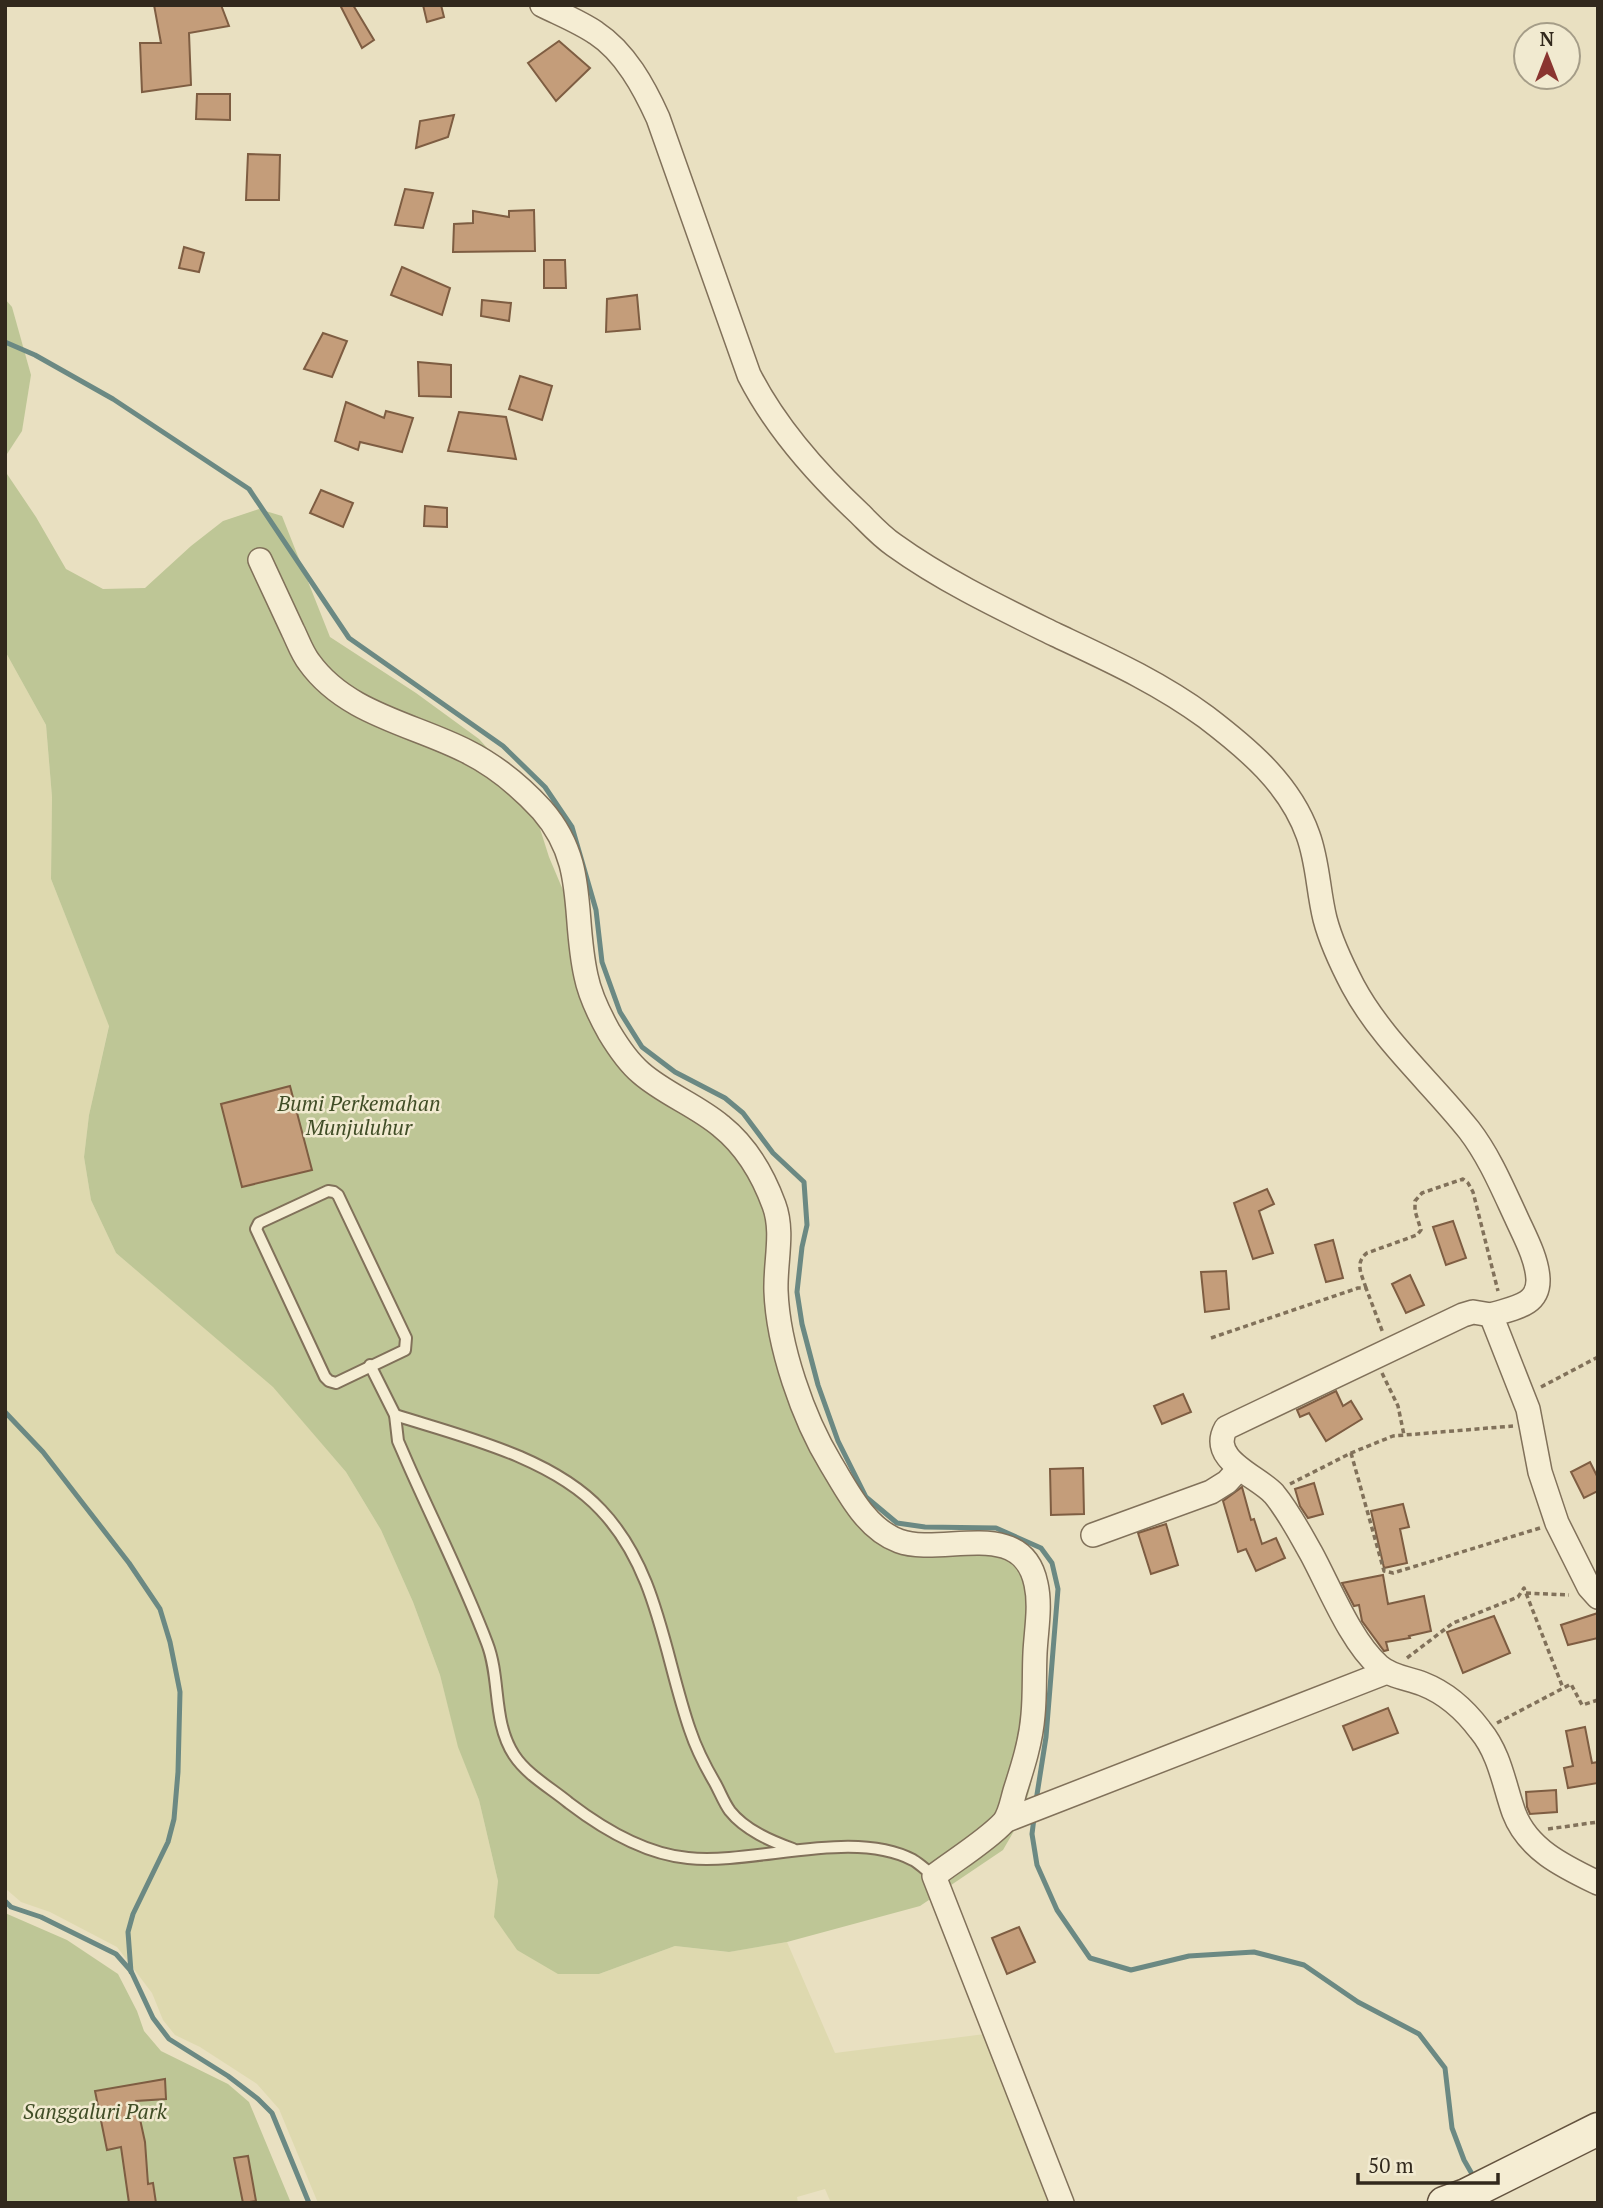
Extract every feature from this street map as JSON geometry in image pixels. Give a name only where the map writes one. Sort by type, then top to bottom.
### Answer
[{"type":"street","points":[[542,5],[596,33],[638,79],[658,118],[749,376],[768,407],[830,486],[897,548],[978,596],[1131,669],[1204,716],[1266,768],[1289,796],[1308,833],[1317,869],[1324,917],[1353,987],[1415,1069],[1469,1131],[1494,1170],[1528,1244],[1537,1271],[1537,1290],[1534,1297],[1525,1304],[1491,1315],[1473,1312],[1463,1315],[1226,1428],[1222,1443],[1238,1470],[1254,1478],[1273,1493],[1293,1520],[1361,1647],[1387,1672],[1446,1696],[1482,1732],[1500,1765],[1515,1814],[1524,1833],[1543,1852],[1598,1883]]},
{"type":"street","points":[[260,560],[307,661],[335,690],[367,710],[466,751],[488,764],[522,790],[556,830],[575,872],[584,972],[589,989],[611,1034],[623,1054],[640,1073],[701,1111],[738,1142],[766,1184],[777,1211],[779,1238],[775,1287],[783,1340],[805,1415],[852,1499],[873,1525],[902,1543],[933,1545],[987,1542],[1015,1553],[1032,1571],[1038,1600],[1034,1714],[1023,1765],[1021,1814]]},
{"type":"street","points":[[1491,1315],[1532,1424],[1540,1472],[1557,1523],[1589,1587],[1597,1597]]},
{"type":"street","points":[[1093,1535],[1211,1492],[1227,1482],[1238,1470]]},
{"type":"street","points":[[1062,2203],[934,1876],[1021,1814],[1387,1672]]},
{"type":"street","points":[[1444,2203],[1476,2190],[1598,2129]]},
{"type":"lane","points":[[327,1191],[338,1195],[406,1338],[405,1350],[370,1365],[335,1383],[325,1377],[257,1234],[259,1223],[327,1191]]},
{"type":"lane","points":[[370,1365],[394,1415],[398,1441],[489,1645],[500,1724],[506,1741],[523,1767],[588,1817],[648,1848],[687,1858],[729,1859],[797,1850],[843,1848],[891,1851],[914,1860],[934,1876]]},
{"type":"lane","points":[[394,1415],[514,1455],[565,1481],[601,1510],[623,1539],[643,1573],[662,1627],[690,1731],[730,1811],[751,1829],[774,1842],[797,1850]]},
{"type":"path","points":[[1404,1436],[1398,1406],[1381,1355],[1370,1294],[1359,1265],[1360,1258],[1367,1253],[1417,1235],[1421,1230],[1415,1201],[1422,1193],[1463,1180],[1473,1192],[1499,1290],[1491,1315]]},
{"type":"path","points":[[1211,1338],[1358,1289],[1366,1289]]},
{"type":"path","points":[[1523,1396],[1598,1357]]},
{"type":"path","points":[[1273,1493],[1382,1440],[1532,1424]]},
{"type":"path","points":[[1352,1454],[1384,1571],[1393,1573],[1557,1523]]},
{"type":"path","points":[[1387,1672],[1453,1623],[1518,1597],[1524,1588],[1563,1688]]},
{"type":"path","points":[[1526,1593],[1597,1597]]},
{"type":"path","points":[[1482,1732],[1571,1684],[1582,1705],[1598,1700]]},
{"type":"path","points":[[1524,1833],[1598,1822]]},
{"type":"shaded area","points":[[5,651],[46,725],[52,797],[51,879],[109,1025],[89,1115],[84,1157],[91,1200],[116,1253],[273,1386],[346,1472],[381,1530],[413,1602],[440,1675],[459,1748],[479,1800],[498,1881],[495,1917],[517,1950],[599,1974],[675,1946],[728,1952],[787,1942],[835,2053],[985,2034],[1050,2203],[831,2203],[825,2189],[797,2197],[798,2203],[318,2203],[279,2109],[257,2084],[200,2047],[175,2035],[163,2020],[152,1993],[117,1947],[50,1912],[21,1902],[6,1889]]},
{"type":"green space","points":[[5,299],[12,307],[31,375],[22,431],[5,457]]},
{"type":"green space","name":"Bumi Perkemahan Munjuluhur","points":[[5,471],[66,569],[103,589],[145,588],[223,521],[259,509],[282,516],[330,637],[416,693],[479,739],[529,794],[549,857],[587,947],[608,1031],[767,1171],[784,1355],[876,1531],[1017,1557],[1040,1590],[1031,1784],[1022,1817],[1003,1850],[920,1906],[787,1942],[729,1952],[675,1946],[599,1974],[558,1974],[517,1950],[494,1917],[498,1881],[479,1800],[458,1747],[440,1675],[413,1602],[381,1530],[346,1472],[273,1387],[116,1253],[91,1200],[84,1157],[89,1115],[109,1026],[51,879],[52,797],[46,725],[5,651]]},
{"type":"green space","name":"Sanggaluri Park","points":[[5,1913],[67,1940],[118,1974],[144,2031],[161,2051],[228,2084],[249,2102],[291,2203],[5,2203]]},
{"type":"building","points":[[154,5],[221,5],[229,26],[189,33],[191,85],[142,92],[140,43],[161,43]]},
{"type":"building","points":[[340,5],[353,5],[374,40],[362,48]]},
{"type":"building","points":[[423,5],[441,5],[444,17],[427,22]]},
{"type":"building","points":[[559,41],[590,68],[556,101],[528,63]]},
{"type":"building","points":[[197,94],[230,94],[230,120],[196,119]]},
{"type":"building","points":[[454,115],[448,137],[416,148],[420,121]]},
{"type":"building","points":[[248,154],[280,155],[279,200],[246,200]]},
{"type":"building","points":[[405,189],[433,193],[423,228],[395,225]]},
{"type":"building","points":[[534,210],[535,251],[453,252],[454,224],[473,223],[473,211],[509,217],[509,211]]},
{"type":"building","points":[[184,247],[204,253],[199,272],[179,268]]},
{"type":"building","points":[[544,260],[565,260],[566,288],[544,288]]},
{"type":"building","points":[[402,267],[450,288],[442,315],[391,295]]},
{"type":"building","points":[[637,295],[640,329],[606,332],[607,299]]},
{"type":"building","points":[[482,300],[511,303],[509,321],[481,316]]},
{"type":"building","points":[[323,333],[347,341],[332,377],[304,369]]},
{"type":"building","points":[[418,362],[451,365],[451,397],[419,396]]},
{"type":"building","points":[[520,376],[552,386],[542,420],[509,409]]},
{"type":"building","points":[[346,402],[384,418],[386,411],[413,418],[402,452],[360,442],[358,450],[335,441]]},
{"type":"building","points":[[459,412],[506,417],[516,459],[448,451]]},
{"type":"building","points":[[321,490],[353,503],[343,527],[310,513]]},
{"type":"building","points":[[425,506],[447,508],[447,527],[424,526]]},
{"type":"building","points":[[290,1086],[312,1170],[242,1187],[221,1104]]},
{"type":"building","points":[[1267,1189],[1274,1204],[1259,1211],[1273,1253],[1253,1259],[1234,1203]]},
{"type":"building","points":[[1453,1221],[1466,1258],[1446,1265],[1433,1227]]},
{"type":"building","points":[[1333,1240],[1343,1278],[1326,1282],[1315,1245]]},
{"type":"building","points":[[1226,1271],[1229,1309],[1205,1312],[1201,1272]]},
{"type":"building","points":[[1410,1275],[1424,1305],[1406,1313],[1392,1284]]},
{"type":"building","points":[[1336,1391],[1343,1406],[1351,1401],[1362,1419],[1326,1441],[1309,1413],[1300,1417],[1297,1410]]},
{"type":"building","points":[[1183,1394],[1191,1412],[1162,1424],[1154,1406]]},
{"type":"building","points":[[1590,1462],[1598,1478],[1598,1491],[1584,1498],[1571,1472]]},
{"type":"building","points":[[1083,1468],[1084,1514],[1051,1515],[1050,1469]]},
{"type":"building","points":[[1314,1483],[1323,1514],[1308,1518],[1300,1506],[1295,1489]]},
{"type":"building","points":[[1242,1487],[1251,1520],[1254,1519],[1262,1544],[1276,1538],[1285,1558],[1256,1571],[1246,1549],[1238,1552],[1223,1501]]},
{"type":"building","points":[[1403,1504],[1409,1527],[1400,1529],[1407,1563],[1384,1568],[1371,1511]]},
{"type":"building","points":[[1166,1524],[1178,1565],[1151,1574],[1138,1533]]},
{"type":"building","points":[[1383,1575],[1388,1604],[1424,1596],[1431,1631],[1386,1642],[1388,1650],[1384,1651],[1362,1621],[1359,1605],[1354,1606],[1342,1583]]},
{"type":"building","points":[[1598,1613],[1598,1638],[1568,1645],[1561,1625]]},
{"type":"building","points":[[1494,1616],[1510,1653],[1463,1673],[1447,1632]]},
{"type":"building","points":[[1388,1708],[1398,1733],[1353,1750],[1343,1726]]},
{"type":"building","points":[[1585,1727],[1592,1763],[1598,1762],[1598,1783],[1568,1788],[1564,1768],[1573,1766],[1566,1731]]},
{"type":"building","points":[[1556,1790],[1557,1812],[1530,1814],[1526,1792]]},
{"type":"building","points":[[1019,1927],[1035,1962],[1007,1974],[992,1938]]},
{"type":"building","points":[[165,2079],[166,2099],[136,2101],[145,2142],[148,2184],[153,2183],[156,2203],[129,2203],[121,2147],[107,2150],[95,2091]]},
{"type":"building","points":[[248,2156],[256,2201],[243,2203],[234,2158]]},
{"type":"waterway","points":[[5,342],[35,355],[113,399],[249,489],[349,638],[503,746],[545,787],[572,827],[596,910],[602,962],[620,1012],[642,1047],[675,1072],[725,1098],[743,1113],[773,1153],[804,1182],[807,1225],[797,1292],[802,1324],[818,1385],[838,1441],[866,1497],[897,1523],[925,1527],[996,1528],[1041,1548],[1052,1563],[1058,1589],[1046,1737],[1036,1801]]},
{"type":"waterway","points":[[5,1412],[43,1452],[129,1563],[160,1609],[170,1642],[180,1692],[174,1819],[168,1842],[133,1914],[128,1932],[131,1972]]},
{"type":"waterway","points":[[1034,1818],[1032,1834],[1037,1865],[1057,1910],[1090,1958],[1131,1970],[1189,1956],[1254,1952],[1304,1965],[1358,2002],[1419,2034],[1445,2068],[1452,2128],[1472,2174]]},
{"type":"waterway","points":[[5,1901],[11,1907],[41,1917],[116,1954],[131,1971],[153,2018],[169,2039],[228,2076],[272,2113],[309,2203]]}]
